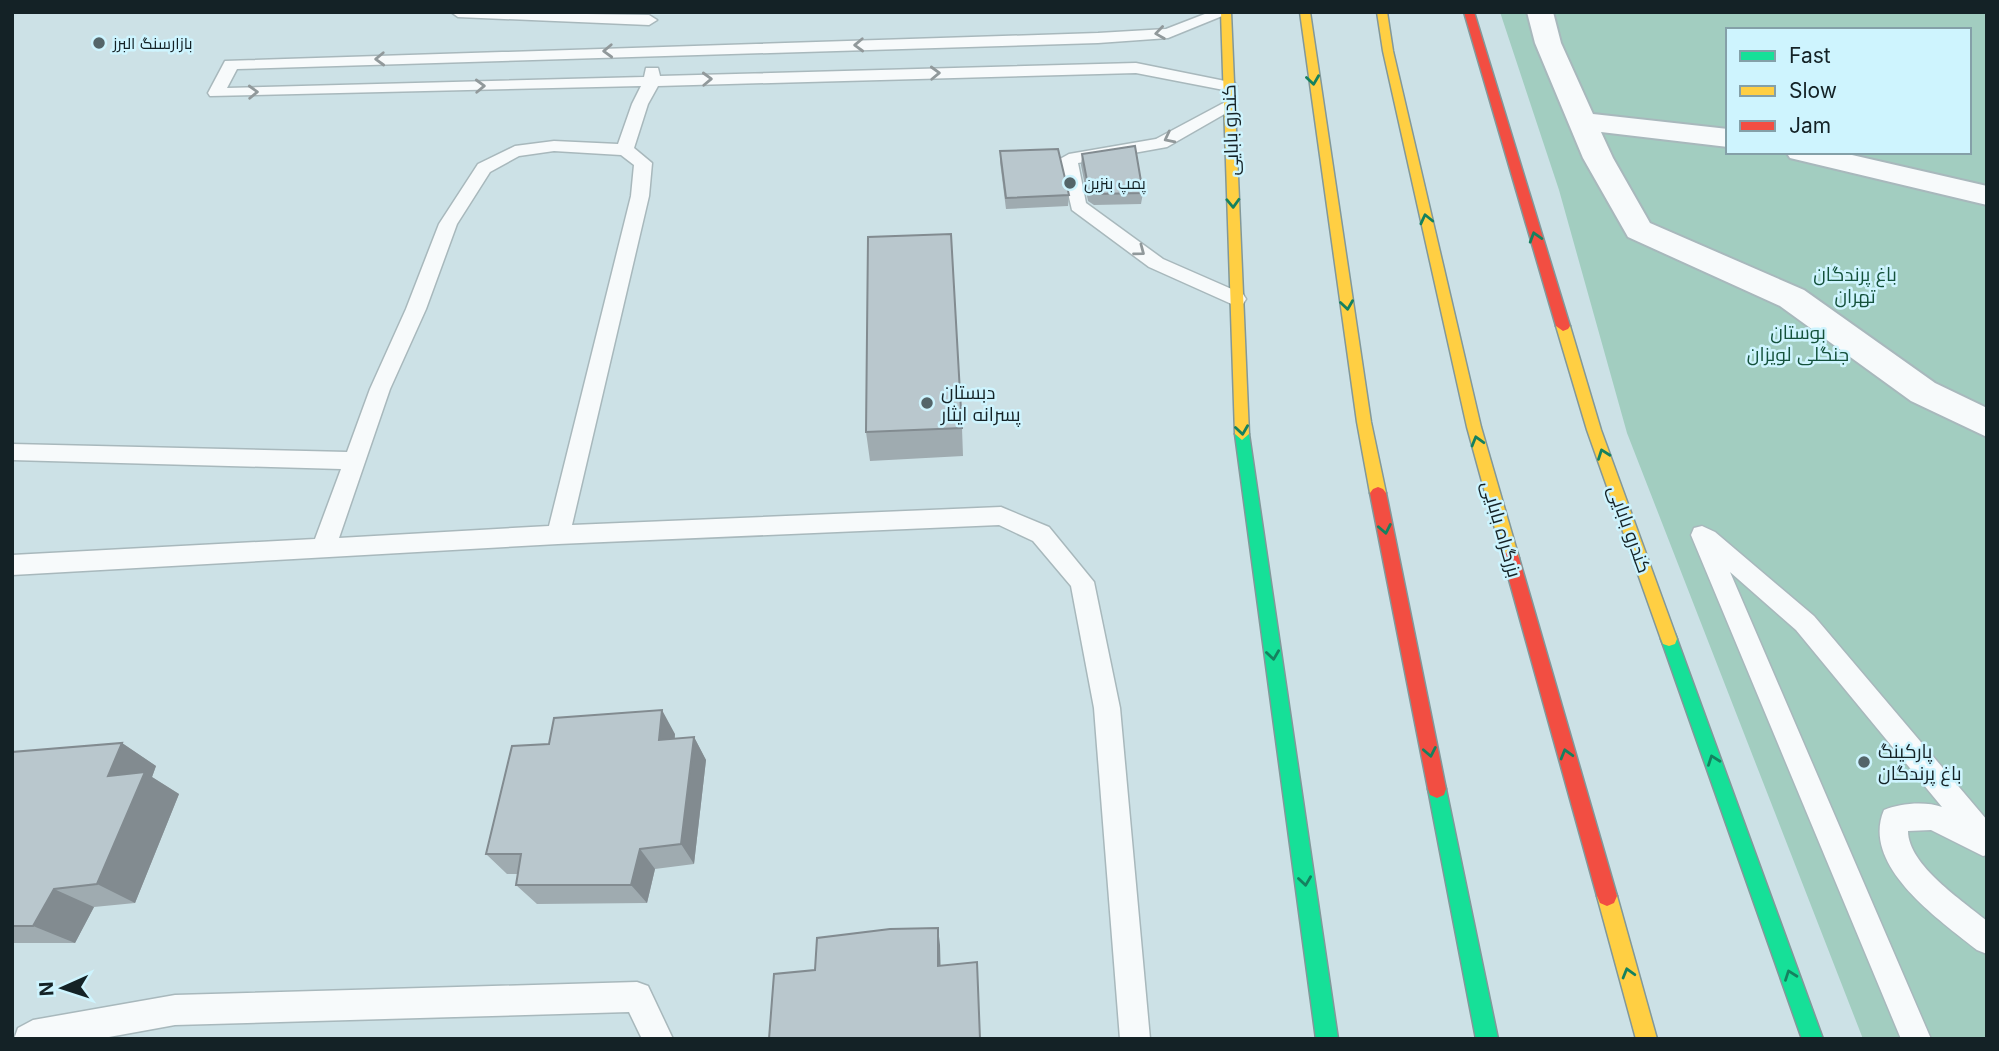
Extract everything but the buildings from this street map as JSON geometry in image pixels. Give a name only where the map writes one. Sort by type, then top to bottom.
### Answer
[{"type":"main road","name":"کندرو بابایی","points":[[1226,12],[1240,418],[1327,1039]]},
{"type":"main road","points":[[1305,12],[1364,422],[1487,1039]]},
{"type":"main road","name":"بزرگراه بابایی","points":[[1382,12],[1388,51],[1474,428],[1647,1039]]},
{"type":"main road","name":"کندرو بابایی","points":[[1469,12],[1594,430],[1813,1039]]},
{"type":"street","points":[[1540,12],[1548,43],[1598,158],[1639,230],[1793,298],[1923,392],[1987,424]]},
{"type":"street","points":[[1582,121],[1726,138]]},
{"type":"street","points":[[1808,154],[1987,196]]},
{"type":"lane","points":[[458,12],[654,24],[691,49]]},
{"type":"lane","points":[[1226,12],[1168,33],[1098,38],[231,64],[216,93],[1136,68],[1228,86]]},
{"type":"lane","points":[[625,150],[640,104],[652,81],[653,50]]},
{"type":"lane","points":[[1229,105],[1161,143],[1069,159],[1079,206],[1156,263],[1236,299]]},
{"type":"lane","points":[[323,549],[380,389],[416,309],[448,224],[484,167],[514,151],[528,149],[554,146],[625,150],[643,163],[640,196],[558,535]]},
{"type":"lane","points":[[12,452],[355,461]]},
{"type":"lane","points":[[12,565],[558,535],[1001,516],[1041,534],[1082,582],[1107,709],[1135,1039]]},
{"type":"lane","points":[[1916,1039],[1702,535],[1805,623],[1987,843]]},
{"type":"lane","points":[[1987,843],[1933,817],[1895,819],[1894,845],[1922,886],[1987,940]]},
{"type":"lane","points":[[29,1039],[33,1035],[175,1010],[637,997],[657,1039]]},
{"type":"green space","name":"بوستان جنگلی لویزان","points":[[1500,12],[1987,12],[1987,1039],[1863,1039],[1627,433],[1559,190]]},
{"type":"traffic: fast","points":[[1242,434],[1327,1039]]},
{"type":"traffic: fast","points":[[1669,639],[1813,1039]]},
{"type":"traffic: fast","points":[[1437,789],[1487,1039]]},
{"type":"traffic: slow","points":[[1226,12],[1242,434]]},
{"type":"traffic: slow","points":[[1305,12],[1364,422],[1378,493]]},
{"type":"traffic: slow","points":[[1382,12],[1388,51],[1474,427],[1511,558]]},
{"type":"traffic: slow","points":[[1563,326],[1594,430],[1669,639]]},
{"type":"traffic: slow","points":[[1607,896],[1647,1039]]},
{"type":"traffic: jam","points":[[1469,12],[1563,326]]},
{"type":"traffic: jam","points":[[1378,493],[1437,789]]},
{"type":"traffic: jam","points":[[1511,558],[1607,896]]},
{"type":"place","name":"بازارسنگ البرز","points":[[99,43]]},
{"type":"place","name":"پمپ بنزین","points":[[1070,183]]},
{"type":"place","name":"دبستان پسرانه ایثار","points":[[927,403]]},
{"type":"place","name":"پارکینگ باغ پرندگان","points":[[1864,762]]},
{"type":"park label","name":"باغ پرندگان تهران","points":[[1855,285]]}]
